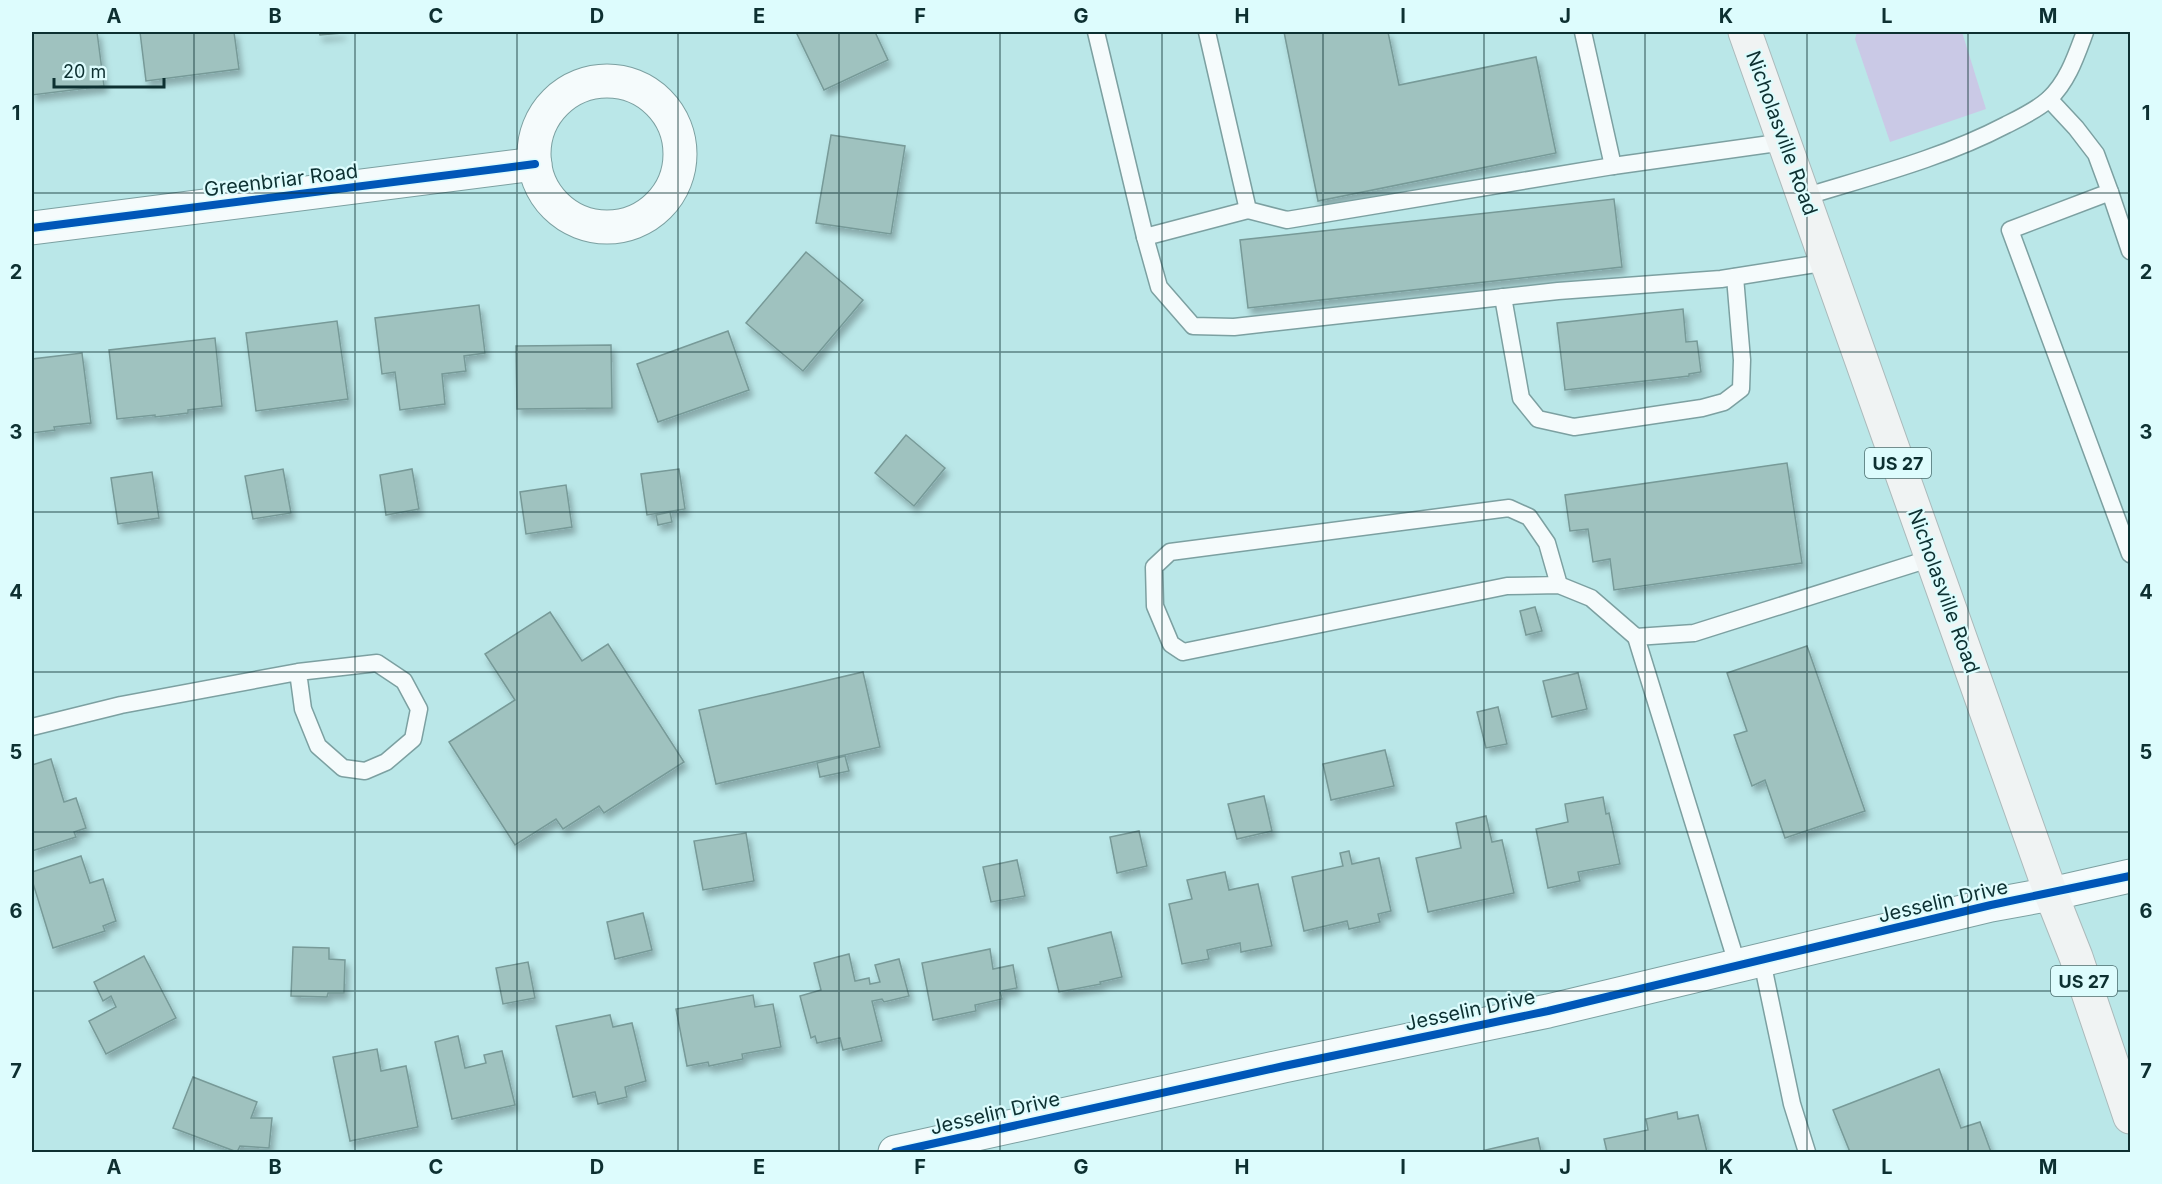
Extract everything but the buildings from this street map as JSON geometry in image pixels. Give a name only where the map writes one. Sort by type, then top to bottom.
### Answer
[{"type":"main road","name":"Nicholasville Road","points":[[1745,32],[2051,894],[2122,1068],[2130,1117]]},
{"type":"street","points":[[604,80],[628,83],[650,93],[667,111],[678,132],[681,156],[676,180],[664,201],[646,217],[623,226],[599,227],[576,220],[556,206],[542,188],[535,165],[535,140],[543,118],[559,99],[580,86],[604,80]]},
{"type":"street","name":"Greenbriar Road","points":[[32,228],[535,165]]},
{"type":"street","name":"Jesselin Drive","points":[[895,1152],[1284,1066],[1548,1011],[1991,905],[2130,876]]},
{"type":"lane","points":[[1096,32],[1144,237],[1159,287],[1193,326],[1234,327],[1503,297],[1734,277],[1828,262]]},
{"type":"lane","points":[[1207,32],[1248,210]]},
{"type":"lane","points":[[1583,32],[1613,166]]},
{"type":"lane","points":[[1804,198],[1929,158],[1988,135],[2029,113],[2049,99],[2072,69],[2085,32]]},
{"type":"lane","points":[[2049,99],[2096,154],[2130,251]]},
{"type":"lane","points":[[1144,237],[1248,210],[1287,220],[1613,166],[1784,142]]},
{"type":"lane","points":[[2110,192],[2010,230],[2130,554]]},
{"type":"lane","points":[[1503,297],[1521,398],[1538,419],[1574,427],[1702,408],[1724,402],[1741,389],[1742,360],[1734,277]]},
{"type":"lane","points":[[1559,585],[1547,543],[1529,517],[1509,508],[1170,552],[1154,567],[1155,606],[1171,644],[1183,652],[1507,586],[1559,585],[1591,598],[1636,637],[1750,964],[1807,1152]]},
{"type":"lane","points":[[1636,637],[1694,633],[1932,558]]},
{"type":"lane","points":[[32,727],[122,705],[298,672],[377,663],[404,681],[419,709],[413,739],[386,762],[365,771],[343,768],[318,746],[303,709],[298,672]]},
{"type":"shaded area","points":[[1857,32],[1962,32],[1986,109],[1890,142],[1855,39]]},
{"type":"cycle path","points":[[32,228],[535,164]]},
{"type":"cycle path","points":[[895,1152],[1284,1066],[1548,1011],[1991,905],[2130,876]]}]
